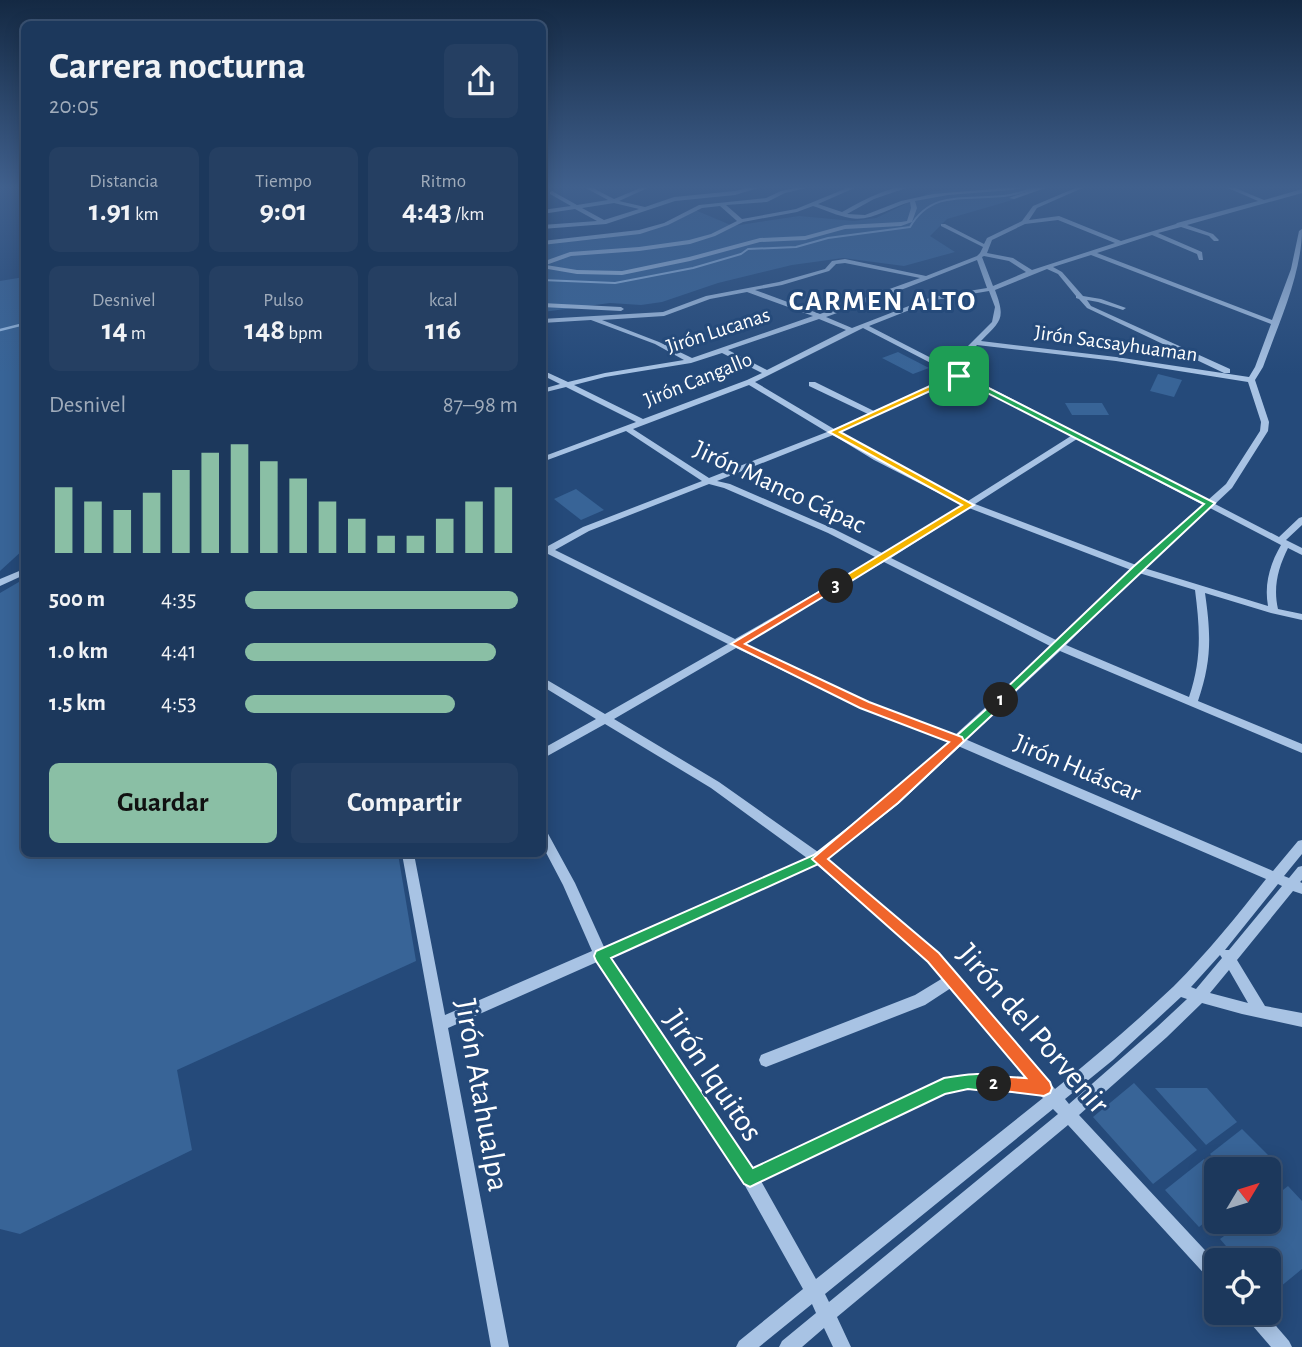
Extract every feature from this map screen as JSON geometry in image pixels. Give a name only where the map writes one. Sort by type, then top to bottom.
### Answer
[{"type":"street","points":[[546,263],[570,254],[640,249]]},
{"type":"street","points":[[546,266],[577,272],[622,273],[728,249]]},
{"type":"street","points":[[983,249],[981,256],[998,307],[995,323],[964,352],[960,362],[966,372],[992,393]]},
{"type":"street","name":"Jirón Cangallo","points":[[546,458],[750,382],[852,330],[934,298],[991,289],[1031,272],[1105,249]]},
{"type":"street","points":[[1192,249],[1200,253],[1200,259]]},
{"type":"street","points":[[1251,380],[1259,367],[1294,270],[1298,249]]},
{"type":"street","points":[[1093,253],[1273,323]]},
{"type":"street","points":[[981,256],[1011,259],[1031,272]]},
{"type":"street","name":"Jirón Lucanas","points":[[546,390],[691,361],[724,351],[817,315],[928,278],[981,256]]},
{"type":"street","points":[[546,321],[588,316],[657,315],[708,297],[780,284],[827,270],[831,264],[839,261],[928,278]]},
{"type":"street","points":[[441,1024],[818,859],[893,799],[958,741],[1137,569],[1229,486],[1264,431],[1265,422],[1251,380],[1089,307],[1060,273],[1048,267]]},
{"type":"street","points":[[747,290],[852,330]]},
{"type":"street","points":[[1078,297],[1099,299],[1123,308]]},
{"type":"street","points":[[546,305],[673,310]]},
{"type":"street","points":[[588,316],[657,343],[691,361]]},
{"type":"street","points":[[864,326],[1302,552]]},
{"type":"street","name":"Jirón Sacsayhuaman","points":[[976,343],[1116,359],[1251,380]]},
{"type":"street","points":[[724,351],[767,373]]},
{"type":"street","points":[[546,374],[642,422]]},
{"type":"street","points":[[546,549],[586,529],[833,432],[959,376]]},
{"type":"street","points":[[750,382],[833,432],[969,505],[1137,569],[1302,617]]},
{"type":"street","points":[[812,384],[873,413]]},
{"type":"street","name":"Jirón Manco Cápac","points":[[626,428],[708,481],[727,486],[831,531],[1059,646],[1302,749]]},
{"type":"street","points":[[546,753],[884,558],[1077,436]]},
{"type":"street","points":[[1274,611],[1271,602],[1274,564],[1284,542],[1302,520]]},
{"type":"street","name":"Jirón Huáscar","points":[[546,550],[864,705],[958,741],[1297,886]]},
{"type":"street","points":[[0,583],[21,573]]},
{"type":"street","points":[[1193,701],[1202,678],[1207,646],[1200,589]]},
{"type":"street","name":"Jirón del Porvenir","points":[[546,683],[715,785],[818,859],[934,958],[1068,1115],[1204,1261]]},
{"type":"street","name":"Jirón Iquitos","points":[[546,840],[569,883],[601,956],[750,1178],[814,1291],[842,1347]]},
{"type":"street","points":[[788,1347],[1068,1115],[1198,997],[1224,953],[1302,845]]},
{"type":"street","name":"Jirón Atahualpa","points":[[409,857],[500,1347]]},
{"type":"street","points":[[746,1347],[949,1181],[1055,1100],[1297,886],[1302,870]]},
{"type":"street","points":[[1224,953],[1261,1012]]},
{"type":"street","points":[[766,1060],[920,1000],[953,979]]},
{"type":"street","points":[[1179,990],[1198,997],[1302,1020]]},
{"type":"street","points":[[750,1178],[944,1086],[968,1082],[1044,1088]]},
{"type":"street","points":[[1264,1325],[1283,1347]]},
{"type":"shaded area","points":[[546,249],[950,249],[955,252],[904,266],[843,258],[792,265],[718,283],[662,302],[641,305],[610,303],[546,312]]},
{"type":"shaded area","points":[[21,278],[21,552],[0,571],[0,281]]},
{"type":"shaded area","points":[[898,352],[929,368],[913,374],[882,358]]},
{"type":"shaded area","points":[[1158,374],[1182,380],[1174,397],[1150,391]]},
{"type":"shaded area","points":[[1065,403],[1102,403],[1109,415],[1072,415]]},
{"type":"shaded area","points":[[576,489],[604,510],[581,520],[554,499]]},
{"type":"shaded area","points":[[21,581],[21,857],[399,857],[416,961],[177,1070],[192,1150],[20,1234],[0,1229],[0,593]]},
{"type":"shaded area","points":[[1134,1083],[1197,1150],[1153,1184],[1093,1117]]},
{"type":"shaded area","points":[[1155,1088],[1207,1088],[1237,1122],[1206,1145]]},
{"type":"shaded area","points":[[1242,1129],[1270,1157],[1213,1157],[1210,1154]]},
{"type":"shaded area","points":[[1204,1159],[1204,1223],[1199,1227],[1165,1190]]},
{"type":"shaded area","points":[[1288,1186],[1302,1201],[1302,1269],[1281,1286],[1281,1248],[1228,1248],[1220,1239],[1227,1234],[1281,1234],[1281,1192]]},
{"type":"waterway","points":[[546,280],[615,283],[693,268],[751,249]]},
{"type":"waterway","points":[[0,330],[21,325]]},
{"type":"district","name":"CARMEN ALTO","points":[[883,300]]},
{"type":"route","points":[[959,376],[833,432],[969,505],[736,644],[864,705],[958,741],[893,799],[818,859],[934,958],[1002,1035],[1044,1088],[968,1082],[944,1086],[750,1178],[601,956],[818,859],[893,799],[958,741],[1137,569],[1211,503],[959,376]]}]
